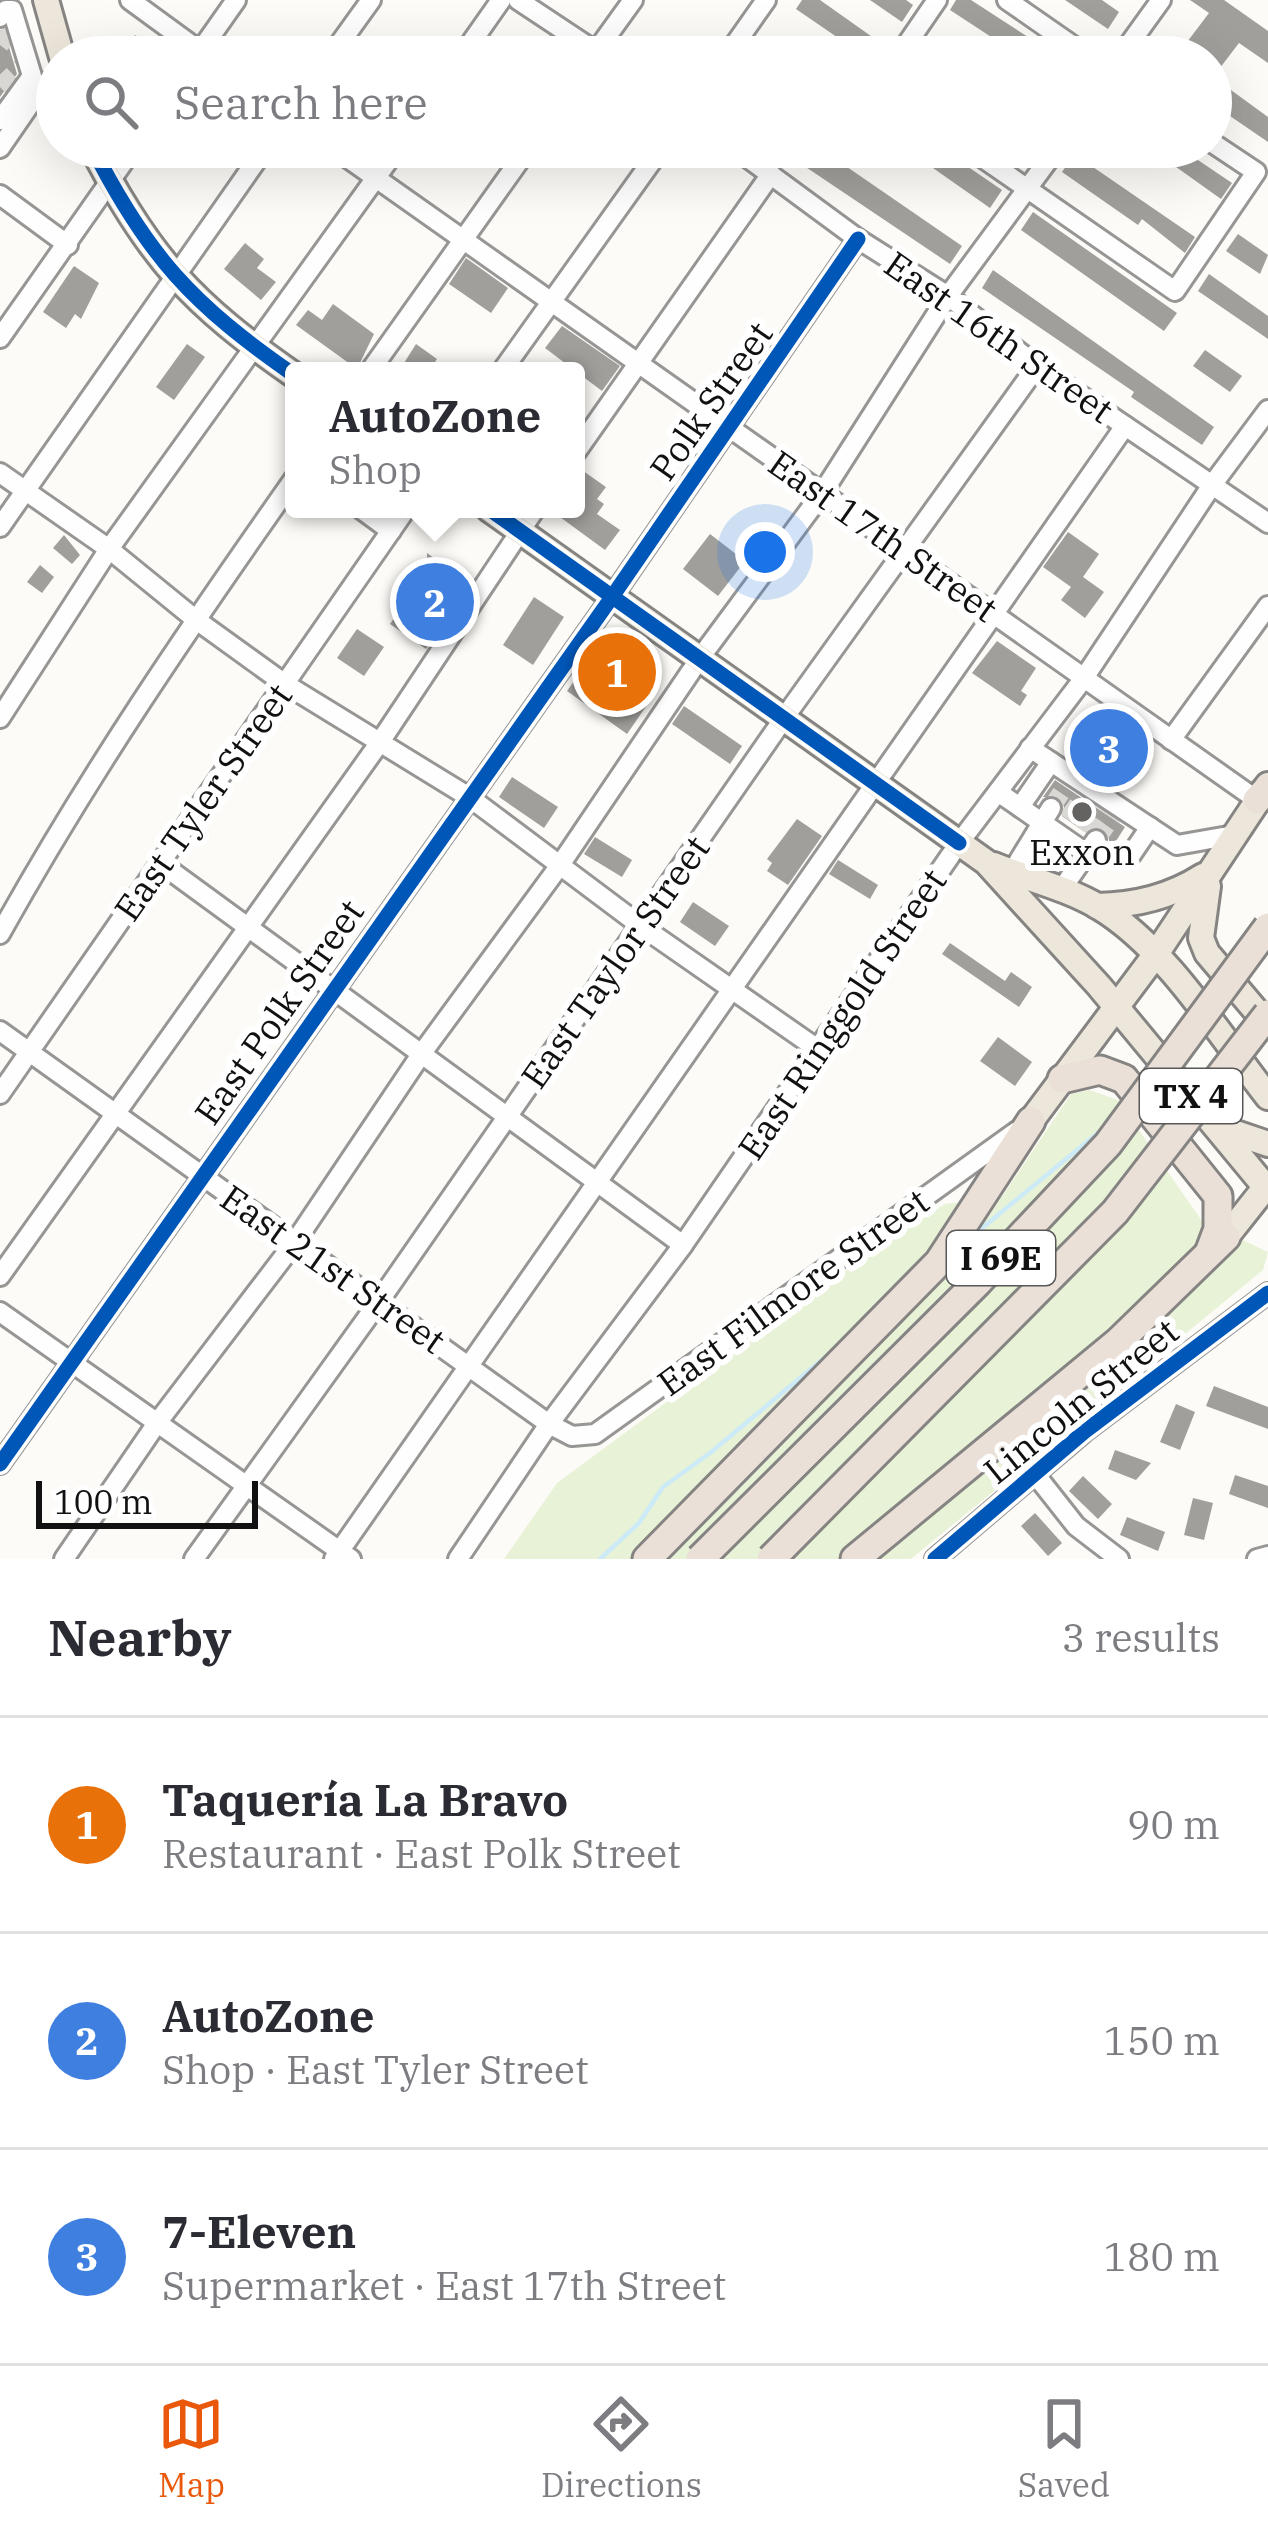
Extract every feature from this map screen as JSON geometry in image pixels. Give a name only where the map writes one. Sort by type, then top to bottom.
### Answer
[{"type":"highway","name":"I 69E","points":[[700,1559],[977,1283],[1108,1144],[1268,927]]},
{"type":"highway","name":"I 69E","points":[[771,1559],[1115,1212],[1268,1014]]},
{"type":"highway","points":[[854,1559],[1118,1342],[1218,1240],[1218,1196],[1124,1078],[1100,1070],[1062,1079]]},
{"type":"highway","points":[[647,1559],[939,1262],[1031,1121]]},
{"type":"main road","points":[[46,1],[56,36]]},
{"type":"main road","points":[[102,168],[140,233],[174,278],[285,369]]},
{"type":"main road","name":"TX 4","points":[[528,519],[612,597],[958,843],[986,862],[1097,906],[1156,954],[1268,1096]]},
{"type":"main road","points":[[1031,1121],[1156,954],[1264,791]]},
{"type":"main road","name":"TX 4","points":[[986,862],[1116,1006],[1267,1187]]},
{"type":"main road","points":[[1097,906],[1160,898],[1210,872]]},
{"type":"main road","points":[[1210,872],[1201,938],[1207,953],[1268,1025]]},
{"type":"main road","points":[[1215,1126],[1268,1144]]},
{"type":"main road","points":[[1218,1240],[1267,1187]]},
{"type":"street","points":[[130,0],[176,36]]},
{"type":"street","points":[[213,36],[236,0]]},
{"type":"street","points":[[345,36],[371,0]]},
{"type":"street","points":[[476,36],[501,0]]},
{"type":"street","points":[[518,0],[570,36]]},
{"type":"street","points":[[610,36],[633,0]]},
{"type":"street","points":[[741,36],[766,0]]},
{"type":"street","points":[[912,36],[937,0]]},
{"type":"street","points":[[1007,0],[1059,36]]},
{"type":"street","points":[[1135,36],[1161,0]]},
{"type":"street","points":[[2,132],[32,76],[10,24],[46,1]]},
{"type":"street","points":[[25,63],[36,58]]},
{"type":"street","points":[[2,132],[36,93]]},
{"type":"street","points":[[998,168],[1174,291],[1256,172],[1232,156]]},
{"type":"street","points":[[0,338],[120,168]]},
{"type":"street","points":[[0,527],[251,168]]},
{"type":"street","name":"East 17th Street","points":[[364,168],[1172,740],[1264,791]]},
{"type":"street","points":[[0,718],[109,549],[383,168]]},
{"type":"street","points":[[376,362],[514,168]]},
{"type":"street","points":[[508,362],[647,168]]},
{"type":"street","name":"East 16th Street","points":[[763,168],[858,239],[949,296],[1037,366],[1268,523]]},
{"type":"street","points":[[64,1559],[157,1423],[296,1242],[422,1053],[823,492],[949,296],[1043,168]]},
{"type":"street","points":[[585,439],[771,174]]},
{"type":"street","points":[[0,195],[68,245]]},
{"type":"street","name":"Polk Street","points":[[612,597],[858,239]]},
{"type":"street","name":"East Taylor Street","points":[[194,1559],[1037,366]]},
{"type":"street","name":"East Ringgold Street","points":[[458,1559],[549,1424],[683,1245],[958,843],[1084,678],[1212,485],[1268,410]]},
{"type":"street","points":[[0,1312],[342,1556],[468,1364],[600,1183],[874,781],[1125,426]]},
{"type":"street","points":[[0,473],[109,549],[285,684],[469,797],[640,926],[819,1050]]},
{"type":"street","points":[[0,934],[70,809],[285,492]]},
{"type":"street","points":[[373,518],[391,531]]},
{"type":"street","name":"East Tyler Street","points":[[0,1094],[400,518]]},
{"type":"street","points":[[0,1276],[380,742],[528,519]]},
{"type":"street","name":"East Polk Street","points":[[0,1464],[612,597]]},
{"type":"street","points":[[1172,740],[1268,606]]},
{"type":"street","points":[[1030,748],[1094,796],[1178,845],[1234,836]]},
{"type":"street","points":[[1021,808],[1051,762]]},
{"type":"street","points":[[998,792],[1069,831],[1131,855],[1150,827]]},
{"type":"street","points":[[1012,872],[1069,831]]},
{"type":"street","points":[[1061,890],[1069,831]]},
{"type":"street","points":[[160,863],[683,1245]]},
{"type":"street","name":"East 21st Street","points":[[0,1031],[549,1424]]},
{"type":"street","name":"East Filmore Street","points":[[549,1424],[572,1436],[595,1434],[1031,1121]]},
{"type":"street","name":"Lincoln Street","points":[[935,1559],[1035,1474],[1268,1293]]},
{"type":"street","points":[[1035,1474],[1076,1526],[1119,1559]]},
{"type":"street","points":[[1257,1559],[1268,1556]]},
{"type":"green space","points":[[1090,1090],[1118,1100],[1202,1221],[1268,1252],[1263,1270],[911,1559],[504,1559],[557,1483],[859,1260],[945,1204],[1002,1197],[1071,1094]]},
{"type":"building","points":[[802,0],[820,0],[871,36],[835,36],[796,9]]},
{"type":"building","points":[[870,0],[906,0],[913,5],[902,22]]},
{"type":"building","points":[[956,0],[971,0],[1027,36],[990,36],[950,10]]},
{"type":"building","points":[[1065,0],[1102,0],[1119,12],[1108,29]]},
{"type":"building","points":[[1190,0],[1224,0],[1268,31],[1268,63],[1239,43],[1232,52],[1232,36],[1192,36],[1209,13]]},
{"type":"building","points":[[0,30],[4,30],[17,74],[0,97]]},
{"type":"building","points":[[1232,91],[1268,117],[1268,142],[1232,117]]},
{"type":"building","points":[[807,168],[849,168],[962,246],[950,264]]},
{"type":"building","points":[[933,168],[970,168],[1002,190],[990,208]]},
{"type":"building","points":[[1065,168],[1094,168],[1195,237],[1185,253],[1142,219],[1138,225],[1062,172]]},
{"type":"building","points":[[1177,168],[1210,168],[1232,183],[1221,199]]},
{"type":"building","points":[[1033,212],[1177,313],[1164,331],[1021,230]]},
{"type":"building","points":[[1238,234],[1268,255],[1260,274],[1226,251]]},
{"type":"building","points":[[245,243],[264,259],[257,268],[276,282],[261,300],[224,269]]},
{"type":"building","points":[[466,258],[508,288],[491,313],[449,284]]},
{"type":"building","points":[[74,266],[99,283],[81,319],[75,314],[66,328],[43,312]]},
{"type":"building","points":[[993,270],[1214,427],[1202,445],[1131,397],[1134,392],[982,288]]},
{"type":"building","points":[[1209,274],[1268,316],[1268,339],[1198,291]]},
{"type":"building","points":[[333,304],[374,334],[360,362],[347,362],[296,325],[308,310],[322,320]]},
{"type":"building","points":[[562,326],[620,366],[602,391],[585,378],[585,362],[564,362],[545,348]]},
{"type":"building","points":[[187,344],[205,357],[174,400],[156,387]]},
{"type":"building","points":[[416,344],[437,359],[435,362],[405,362]]},
{"type":"building","points":[[1205,350],[1242,376],[1230,392],[1193,366]]},
{"type":"building","points":[[585,472],[606,487],[597,499],[604,504],[597,514],[620,530],[605,550],[561,518],[585,518]]},
{"type":"building","points":[[1068,532],[1099,554],[1083,577],[1104,592],[1085,618],[1061,600],[1071,587],[1043,567]]},
{"type":"building","points":[[710,534],[745,561],[718,596],[683,569]]},
{"type":"building","points":[[64,535],[80,555],[72,564],[53,548]]},
{"type":"building","points":[[427,553],[469,584],[426,649],[390,624],[427,572]]},
{"type":"building","points":[[40,565],[54,577],[42,593],[27,582]]},
{"type":"building","points":[[534,597],[564,617],[533,665],[503,645]]},
{"type":"building","points":[[357,629],[384,647],[364,676],[337,658]]},
{"type":"building","points":[[997,641],[1036,668],[1021,691],[1027,695],[1020,706],[972,673]]},
{"type":"building","points":[[595,652],[644,687],[636,698],[647,705],[627,734],[567,691]]},
{"type":"building","points":[[684,706],[742,746],[730,764],[672,724]]},
{"type":"building","points":[[1089,716],[1146,755],[1129,780],[1072,741]]},
{"type":"building","points":[[512,777],[558,807],[544,828],[499,797]]},
{"type":"building","name":"Exxon","points":[[1055,780],[1125,827],[1116,841],[1109,841],[1108,833],[1098,827],[1085,832],[1062,816],[1059,797],[1043,797]]},
{"type":"building","points":[[797,819],[822,836],[788,885],[767,871],[772,863],[767,859]]},
{"type":"building","points":[[595,837],[632,860],[622,877],[584,854]]},
{"type":"building","points":[[838,860],[878,885],[870,899],[829,874]]},
{"type":"building","points":[[693,902],[729,926],[715,946],[680,922]]},
{"type":"building","points":[[950,943],[1005,981],[1011,972],[1032,987],[1019,1007],[942,954]]},
{"type":"building","points":[[998,1037],[1032,1062],[1015,1086],[980,1061]]},
{"type":"building","points":[[1214,1386],[1268,1407],[1268,1429],[1206,1406]]},
{"type":"building","points":[[1176,1404],[1195,1412],[1180,1450],[1160,1442]]},
{"type":"building","points":[[1115,1450],[1151,1463],[1136,1480],[1108,1469]]},
{"type":"building","points":[[1235,1475],[1268,1486],[1268,1508],[1229,1494]]},
{"type":"building","points":[[1083,1476],[1112,1504],[1098,1519],[1069,1491]]},
{"type":"building","points":[[1193,1498],[1213,1503],[1204,1540],[1184,1535]]},
{"type":"building","points":[[1035,1513],[1062,1543],[1048,1556],[1021,1526]]},
{"type":"building","points":[[1127,1517],[1165,1532],[1158,1551],[1120,1535]]},
{"type":"waterway","points":[[970,1238],[1105,1127]]},
{"type":"waterway","points":[[600,1559],[639,1523],[663,1487],[836,1348]]},
{"type":"tunnel","points":[[0,45],[12,30]]},
{"type":"tunnel","points":[[0,87],[22,66]]},
{"type":"tunnel","points":[[1051,808],[1067,784]]},
{"type":"tunnel","points":[[1067,819],[1084,796]]},
{"type":"tunnel","points":[[1083,831],[1099,807]]},
{"type":"tunnel","points":[[1096,840],[1113,816]]},
{"type":"cycle path","points":[[103,168],[133,219],[176,276],[228,325],[285,369]]},
{"type":"cycle path","points":[[0,1464],[612,597],[858,239]]},
{"type":"cycle path","points":[[502,518],[959,843]]},
{"type":"cycle path","points":[[935,1559],[1084,1432],[1268,1293]]},
{"type":"place","name":"AutoZone","points":[[435,602]]},
{"type":"place","name":"Taquería La Bravo","points":[[617,672]]},
{"type":"place","name":"7-Eleven","points":[[1109,748]]},
{"type":"place","name":"Exxon","points":[[1082,812]]}]
